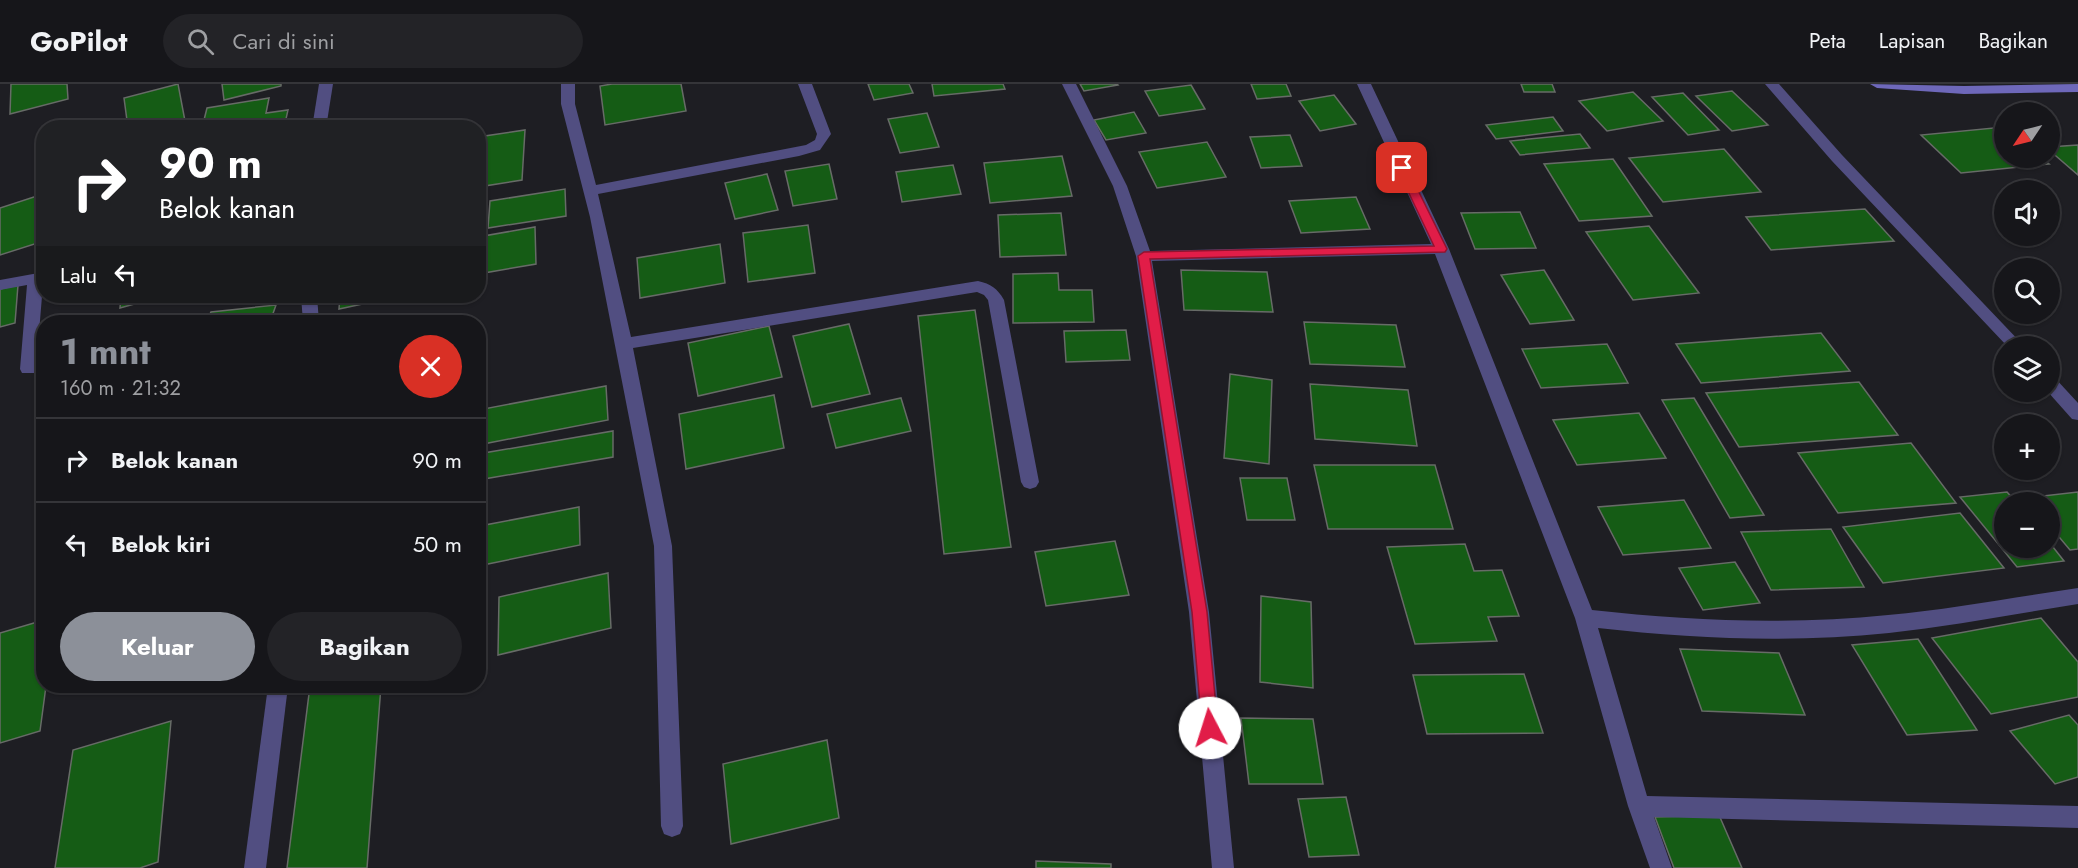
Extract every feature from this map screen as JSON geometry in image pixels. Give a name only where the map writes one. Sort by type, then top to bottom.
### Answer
[{"type":"street","points":[[320,120],[326,84]]},
{"type":"street","points":[[568,84],[568,104],[624,344],[663,546],[672,826]]},
{"type":"street","points":[[590,191],[800,152],[815,147],[823,141],[824,134],[805,84]]},
{"type":"street","points":[[1069,84],[1120,186],[1144,256],[1199,612],[1223,868]]},
{"type":"street","points":[[1364,84],[1441,249],[1585,618],[1660,868]]},
{"type":"street","points":[[1772,84],[1837,158],[2006,336]]},
{"type":"street","points":[[1877,84],[1964,90],[2035,87],[2076,90]]},
{"type":"street","points":[[1144,256],[1441,249]]},
{"type":"street","points":[[0,285],[36,279]]},
{"type":"street","points":[[624,344],[978,286],[990,291],[996,300],[1030,482]]},
{"type":"street","points":[[28,369],[36,303]]},
{"type":"street","points":[[2060,394],[2078,414]]},
{"type":"street","points":[[1585,618],[1657,626],[1752,630],[1888,624],[2078,596]]},
{"type":"street","points":[[255,868],[277,693]]},
{"type":"street","points":[[1640,806],[2078,817]]},
{"type":"building","points":[[11,84],[67,84],[68,99],[10,114]]},
{"type":"building","points":[[178,84],[185,120],[127,120],[124,98]]},
{"type":"building","points":[[222,84],[281,84],[281,86],[224,100]]},
{"type":"building","points":[[681,84],[686,111],[605,125],[600,86]]},
{"type":"building","points":[[868,84],[909,84],[913,93],[874,100]]},
{"type":"building","points":[[932,84],[1003,84],[1005,89],[934,96]]},
{"type":"building","points":[[1080,84],[1117,84],[1118,85],[1084,91]]},
{"type":"building","points":[[1251,84],[1286,84],[1291,96],[1257,99]]},
{"type":"building","points":[[1521,84],[1552,84],[1555,92],[1524,92]]},
{"type":"building","points":[[1191,85],[1205,109],[1159,116],[1145,91]]},
{"type":"building","points":[[1732,91],[1768,125],[1732,131],[1696,96]]},
{"type":"building","points":[[1633,92],[1663,121],[1607,131],[1579,101]]},
{"type":"building","points":[[1683,93],[1719,130],[1688,135],[1652,97]]},
{"type":"building","points":[[1334,95],[1356,124],[1320,131],[1299,101]]},
{"type":"building","points":[[269,98],[266,113],[288,110],[286,120],[204,120],[207,108]]},
{"type":"building","points":[[1134,112],[1146,133],[1106,140],[1094,120]]},
{"type":"building","points":[[927,113],[939,147],[900,153],[888,119]]},
{"type":"building","points":[[1553,117],[1563,131],[1496,139],[1486,125]]},
{"type":"building","points":[[1994,128],[1994,168],[2010,168],[1961,173],[1921,135]]},
{"type":"building","points":[[525,130],[522,180],[486,186],[486,136]]},
{"type":"building","points":[[1580,134],[1590,148],[1520,155],[1510,141]]},
{"type":"building","points":[[1290,135],[1302,166],[1261,168],[1250,137]]},
{"type":"building","points":[[1207,142],[1226,177],[1157,188],[1139,152]]},
{"type":"building","points":[[2078,145],[2078,175],[2060,159],[2060,146]]},
{"type":"building","points":[[1724,149],[1761,192],[1663,202],[1629,158]]},
{"type":"building","points":[[1062,156],[1072,196],[990,203],[984,163]]},
{"type":"building","points":[[1613,159],[1652,216],[1579,221],[1544,164]]},
{"type":"building","points":[[829,164],[837,199],[793,206],[785,171]]},
{"type":"building","points":[[953,165],[961,194],[902,202],[896,172]]},
{"type":"building","points":[[767,174],[778,210],[735,219],[725,183]]},
{"type":"building","points":[[565,189],[566,216],[488,228],[490,201]]},
{"type":"building","points":[[36,196],[36,244],[0,255],[0,208]]},
{"type":"building","points":[[1356,197],[1370,229],[1301,233],[1289,201]]},
{"type":"building","points":[[1865,209],[1894,241],[1771,250],[1746,217]]},
{"type":"building","points":[[1520,212],[1536,248],[1475,249],[1461,213]]},
{"type":"building","points":[[1061,213],[1066,255],[1000,257],[998,215]]},
{"type":"building","points":[[808,225],[815,273],[748,282],[743,233]]},
{"type":"building","points":[[1649,226],[1699,293],[1633,300],[1586,232]]},
{"type":"building","points":[[535,227],[536,264],[486,273],[486,236]]},
{"type":"building","points":[[720,244],[725,283],[640,298],[637,258]]},
{"type":"building","points":[[1181,270],[1267,272],[1273,312],[1184,310]]},
{"type":"building","points":[[1544,270],[1574,320],[1530,324],[1501,275]]},
{"type":"building","points":[[1058,273],[1059,290],[1092,290],[1094,322],[1013,323],[1013,274]]},
{"type":"building","points":[[18,285],[15,323],[0,327],[0,289]]},
{"type":"building","points":[[120,303],[138,303],[120,308]]},
{"type":"building","points":[[339,303],[367,303],[339,309]]},
{"type":"building","points":[[276,305],[272,315],[210,315],[211,312]]},
{"type":"building","points":[[975,310],[1011,547],[944,554],[918,316]]},
{"type":"building","points":[[1304,322],[1396,325],[1405,367],[1310,364]]},
{"type":"building","points":[[849,324],[870,394],[812,407],[793,336]]},
{"type":"building","points":[[769,326],[782,377],[698,396],[688,343]]},
{"type":"building","points":[[1126,330],[1130,360],[1066,362],[1064,331]]},
{"type":"building","points":[[1821,333],[1850,371],[1701,383],[1676,344]]},
{"type":"building","points":[[1607,344],[1628,383],[1541,388],[1522,349]]},
{"type":"building","points":[[1230,374],[1272,380],[1269,464],[1224,458]]},
{"type":"building","points":[[1859,382],[1898,435],[1739,447],[1706,393]]},
{"type":"building","points":[[1310,384],[1408,390],[1417,446],[1315,439]]},
{"type":"building","points":[[606,386],[608,420],[486,443],[486,408]]},
{"type":"building","points":[[774,395],[784,448],[686,469],[679,414]]},
{"type":"building","points":[[901,398],[911,431],[836,448],[827,414]]},
{"type":"building","points":[[1694,398],[1764,515],[1730,518],[1662,400]]},
{"type":"building","points":[[1639,413],[1666,458],[1577,465],[1553,420]]},
{"type":"building","points":[[613,431],[613,457],[486,479],[486,453]]},
{"type":"building","points":[[1911,443],[1956,503],[1838,513],[1798,453]]},
{"type":"building","points":[[1314,465],[1435,465],[1453,529],[1328,529]]},
{"type":"building","points":[[1240,478],[1287,478],[1295,520],[1247,520]]},
{"type":"building","points":[[2078,492],[2078,549],[2070,550],[2060,538],[2060,494]]},
{"type":"building","points":[[1994,493],[1994,539],[1960,497]]},
{"type":"building","points":[[1684,500],[1711,548],[1623,555],[1598,507]]},
{"type":"building","points":[[579,507],[580,545],[486,564],[486,525]]},
{"type":"building","points":[[1960,513],[2004,568],[1883,583],[1843,527]]},
{"type":"building","points":[[1831,529],[1864,587],[1771,590],[1741,532]]},
{"type":"building","points":[[1115,541],[1129,595],[1046,606],[1035,552]]},
{"type":"building","points":[[1465,544],[1474,571],[1502,570],[1519,616],[1488,617],[1497,641],[1415,644],[1387,547]]},
{"type":"building","points":[[2060,556],[2064,561],[2017,567],[2010,558],[2060,558]]},
{"type":"building","points":[[1735,562],[1760,603],[1703,610],[1679,568]]},
{"type":"building","points":[[608,573],[611,628],[498,655],[499,597]]},
{"type":"building","points":[[1261,596],[1311,602],[1313,688],[1260,682]]},
{"type":"building","points":[[2041,618],[2078,662],[2078,697],[1991,714],[1932,638]]},
{"type":"building","points":[[36,622],[36,693],[45,693],[40,731],[0,743],[0,633]]},
{"type":"building","points":[[1918,639],[1977,730],[1907,735],[1852,645]]},
{"type":"building","points":[[1680,649],[1779,653],[1805,715],[1702,711]]},
{"type":"building","points":[[1524,674],[1543,733],[1427,734],[1413,675]]},
{"type":"building","points":[[309,693],[380,693],[367,868],[287,868]]},
{"type":"building","points":[[2069,715],[2078,725],[2078,777],[2055,784],[2010,731]]},
{"type":"building","points":[[1241,718],[1313,719],[1323,784],[1249,784]]},
{"type":"building","points":[[171,721],[158,862],[140,868],[55,868],[73,750]]},
{"type":"building","points":[[827,740],[839,818],[731,844],[723,764]]},
{"type":"building","points":[[1346,797],[1359,855],[1309,857],[1298,799]]},
{"type":"building","points":[[1719,815],[1742,868],[1674,868],[1655,817]]},
{"type":"building","points":[[1036,861],[1111,864],[1111,868],[1036,868]]},
{"type":"route","points":[[1210,728],[1199,612],[1144,256],[1441,249],[1402,168]]}]
